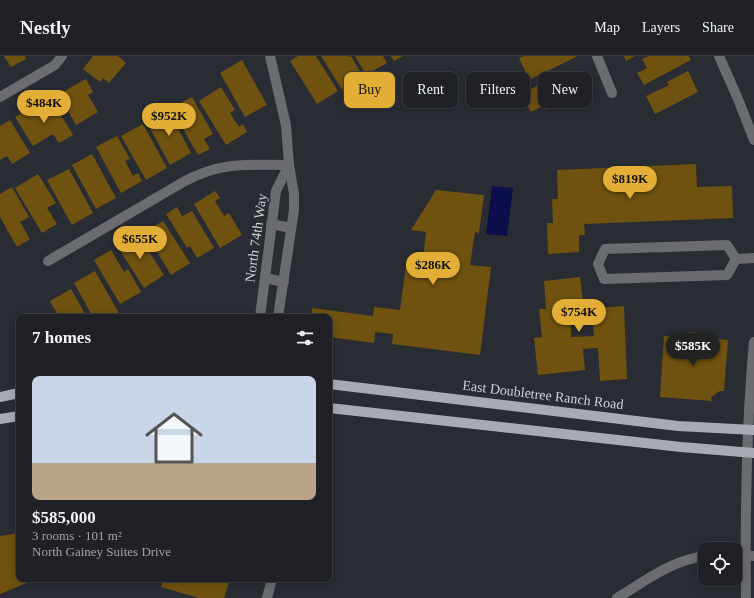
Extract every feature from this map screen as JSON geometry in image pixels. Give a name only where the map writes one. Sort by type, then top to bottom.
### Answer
[{"type":"main road","name":"East Doubletree Ranch Road","points":[[332,384],[678,426],[751,430]]},
{"type":"main road","points":[[0,397],[16,394]]},
{"type":"main road","points":[[332,408],[681,448],[750,453]]},
{"type":"main road","points":[[0,420],[16,417]]},
{"type":"street","points":[[0,97],[55,65],[62,56]]},
{"type":"street","name":"North 74th Way","points":[[270,56],[286,125],[288,165],[294,194],[291,228],[279,314]]},
{"type":"street","points":[[597,56],[612,94]]},
{"type":"street","points":[[719,56],[754,138]]},
{"type":"street","points":[[48,261],[185,181],[206,171],[232,165],[288,165]]},
{"type":"street","name":"North 74th Way","points":[[260,314],[276,191],[288,165]]},
{"type":"street","points":[[271,224],[291,228]]},
{"type":"street","points":[[727,245],[736,259],[727,275],[719,276],[604,279],[598,264],[605,249],[727,245]]},
{"type":"street","points":[[736,259],[754,258]]},
{"type":"street","points":[[265,278],[284,282]]},
{"type":"street","points":[[746,598],[750,556],[750,453],[754,342]]},
{"type":"street","points":[[617,598],[672,565],[690,558],[698,557]]},
{"type":"street","points":[[267,598],[271,582]]},
{"type":"shaded area","points":[[492,186],[513,188],[507,236],[486,234]]},
{"type":"building","points":[[4,56],[25,56],[26,59],[11,67]]},
{"type":"building","points":[[93,56],[118,56],[126,63],[109,83],[103,78],[100,82],[83,69]]},
{"type":"building","points":[[298,56],[316,56],[338,91],[317,104],[290,61]]},
{"type":"building","points":[[321,56],[351,56],[360,72],[344,72],[343,91]]},
{"type":"building","points":[[355,56],[383,56],[387,63],[371,72],[364,72]]},
{"type":"building","points":[[391,56],[403,56],[394,61]]},
{"type":"building","points":[[524,56],[576,56],[545,72],[538,72],[538,76],[530,80],[530,72],[525,72],[519,58]]},
{"type":"building","points":[[624,56],[635,56],[626,61]]},
{"type":"building","points":[[649,56],[689,56],[691,60],[644,85],[637,73],[647,68],[642,59]]},
{"type":"building","points":[[242,60],[267,105],[245,117],[220,73]]},
{"type":"building","points":[[688,71],[698,92],[655,114],[646,96],[669,85],[667,82]]},
{"type":"building","points":[[86,79],[93,92],[88,95],[98,112],[76,125],[59,94]]},
{"type":"building","points":[[538,86],[539,108],[531,112],[529,108],[530,108],[530,90]]},
{"type":"building","points":[[221,87],[235,110],[230,113],[239,127],[243,124],[247,132],[226,145],[199,101]]},
{"type":"building","points":[[192,97],[213,134],[204,139],[210,149],[198,155],[171,108]]},
{"type":"building","points":[[53,102],[73,135],[59,143],[53,134],[33,146],[15,117],[34,106],[37,111]]},
{"type":"building","points":[[168,109],[191,153],[170,165],[146,121]]},
{"type":"building","points":[[10,120],[30,153],[12,164],[7,156],[0,160],[0,126]]},
{"type":"building","points":[[143,124],[167,168],[146,180],[121,136]]},
{"type":"building","points":[[117,136],[130,159],[125,161],[133,176],[138,173],[142,181],[121,193],[96,147]]},
{"type":"building","points":[[92,154],[116,198],[96,209],[72,165]]},
{"type":"building","points":[[696,164],[697,187],[732,186],[733,218],[584,224],[585,235],[579,235],[579,252],[548,254],[547,223],[553,223],[552,199],[558,199],[557,170]]},
{"type":"building","points":[[69,169],[93,213],[72,225],[47,180]]},
{"type":"building","points":[[38,174],[56,203],[47,208],[57,224],[42,233],[15,188]]},
{"type":"building","points":[[12,187],[29,217],[20,222],[30,239],[17,247],[0,217],[0,194]]},
{"type":"building","points":[[436,190],[484,195],[479,233],[475,232],[470,265],[491,267],[480,355],[392,344],[393,334],[375,332],[374,343],[332,337],[332,314],[311,314],[312,308],[373,316],[374,307],[400,310],[407,258],[423,260],[426,232],[411,230]]},
{"type":"building","points":[[215,191],[220,198],[215,201],[224,216],[229,213],[242,235],[220,248],[194,204]]},
{"type":"building","points":[[177,207],[182,216],[192,211],[214,248],[197,258],[190,246],[187,248],[166,214]]},
{"type":"building","points":[[163,221],[190,263],[171,275],[145,232]]},
{"type":"building","points":[[137,233],[164,275],[144,288],[117,246]]},
{"type":"building","points":[[111,250],[124,272],[128,269],[141,292],[120,304],[94,260]]},
{"type":"building","points":[[95,271],[119,314],[91,314],[74,283]]},
{"type":"building","points":[[580,277],[584,309],[624,306],[627,379],[600,381],[598,348],[583,349],[585,370],[538,375],[534,338],[542,337],[539,309],[546,309],[544,281]],"holes":[[[571,315],[592,315],[594,336],[571,337]]]},
{"type":"building","points":[[71,289],[85,314],[57,314],[50,301]]},
{"type":"building","points":[[689,332],[709,334],[709,338],[728,340],[724,391],[720,391],[711,397],[712,401],[660,397],[664,336],[688,338]]},
{"type":"building","points":[[16,533],[16,582],[29,582],[0,594],[0,536]]},
{"type":"building","points":[[163,582],[229,582],[224,598],[199,598],[161,587]]}]
